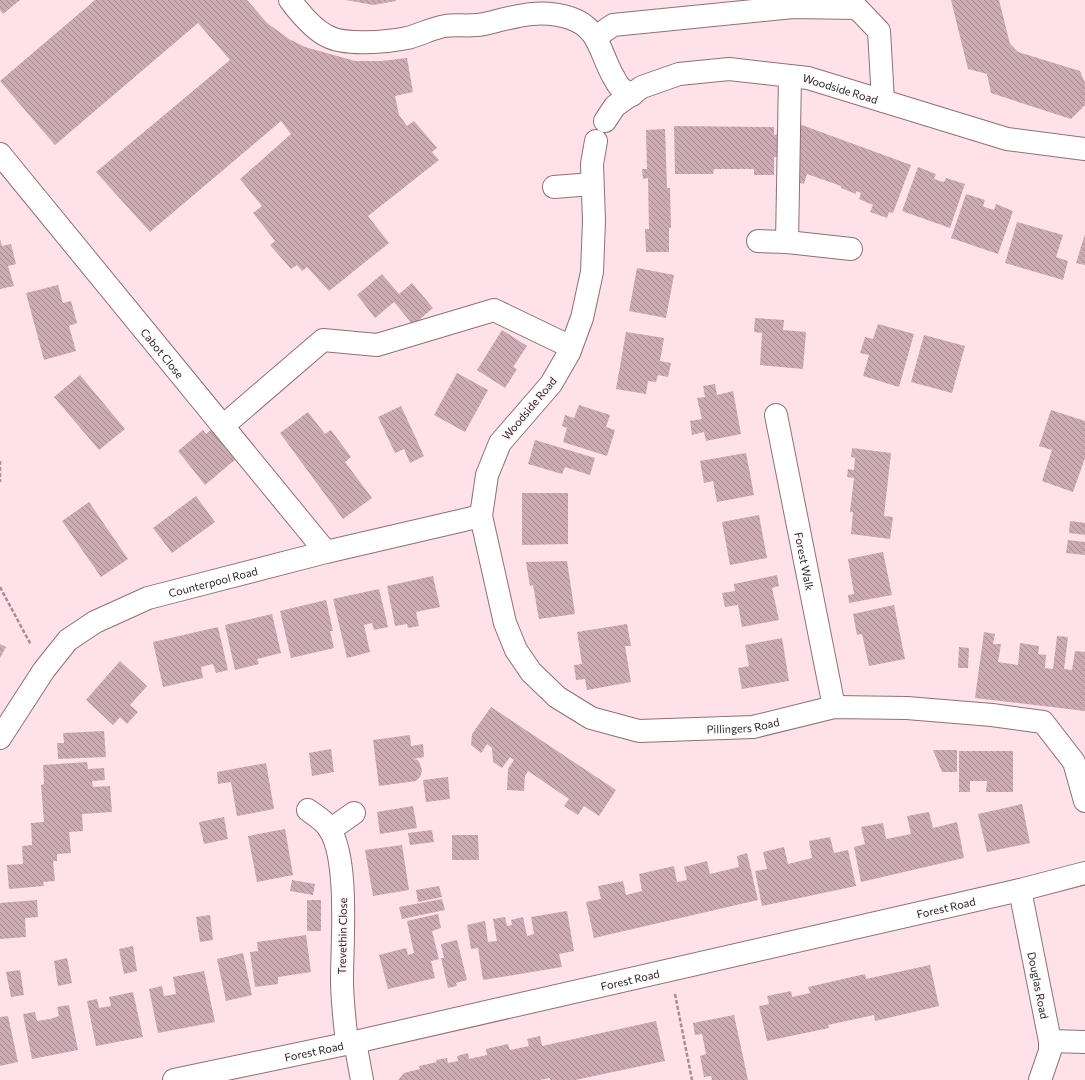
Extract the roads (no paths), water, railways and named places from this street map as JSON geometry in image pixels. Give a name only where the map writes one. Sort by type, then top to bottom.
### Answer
[{"type":"street","points":[[290,0],[307,20],[327,36],[352,42],[383,41],[408,38],[445,26],[482,25],[528,13],[551,13],[571,18],[586,26],[596,37],[608,67],[620,87],[632,95]]},
{"type":"street","points":[[596,37],[613,25],[793,7],[857,8],[879,31],[883,100]]},
{"type":"street","name":"Woodside Road","points":[[606,121],[615,106],[642,87],[679,74],[729,69],[808,78],[1007,139],[1085,149]]},
{"type":"street","points":[[786,242],[790,76]]},
{"type":"street","name":"Woodside Road","points":[[481,516],[487,474],[500,443],[552,384],[572,347],[582,318],[592,272],[594,221],[592,164],[596,142]]},
{"type":"street","name":"Cabot Close","points":[[0,154],[326,552]]},
{"type":"street","points":[[554,187],[592,184]]},
{"type":"street","points":[[758,241],[786,242],[851,249]]},
{"type":"street","points":[[223,426],[323,340],[377,345],[494,310],[572,347]]},
{"type":"street","name":"Forest Walk","points":[[776,415],[834,707]]},
{"type":"street","name":"Counterpool Road","points":[[0,738],[44,670],[68,640],[95,622],[148,598],[326,552],[481,516]]},
{"type":"street","name":"Pillingers Road","points":[[481,516],[505,623],[516,650],[531,672],[557,697],[591,718],[638,731],[752,727],[834,707],[907,708],[992,715],[1043,722],[1074,762],[1085,801]]},
{"type":"street","name":"Trevethin Close","points":[[308,810],[320,819],[330,830],[339,853],[343,894],[342,982],[351,1043],[362,1080]]},
{"type":"street","points":[[330,830],[354,813]]},
{"type":"street","name":"Forest Road","points":[[174,1080],[351,1043],[1020,890],[1085,873]]},
{"type":"street","name":"Douglas Road","points":[[1020,890],[1050,1041],[1050,1051],[1040,1080]]},
{"type":"street","points":[[1050,1041],[1085,1042]]}]
